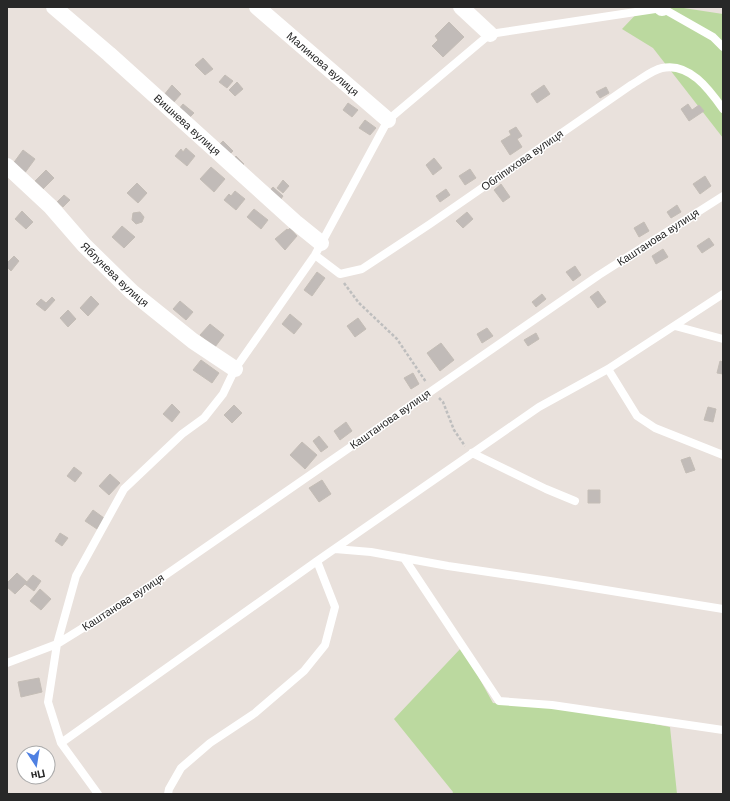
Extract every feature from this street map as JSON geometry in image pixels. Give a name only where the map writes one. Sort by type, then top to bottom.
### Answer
[{"type":"street","name":"Вишнева вулиця","points":[[54,7],[109,54],[295,222],[318,249]]},
{"type":"street","name":"Малинова вулиця","points":[[257,7],[388,120]]},
{"type":"street","points":[[461,7],[490,34]]},
{"type":"street","name":"Яблунева вулиця","points":[[7,166],[52,207],[84,245],[132,292],[193,341],[235,369]]},
{"type":"lane","points":[[98,794],[61,744],[48,702],[57,644],[76,576],[124,489],[182,434],[204,418],[223,394],[235,369],[318,249],[388,120],[490,34],[662,7],[712,37],[723,47]]},
{"type":"lane","name":"Обліпихова вулиця","points":[[340,274],[362,268],[430,224],[631,85],[661,68],[679,67],[706,87],[723,109]]},
{"type":"lane","name":"Каштанова вулиця","points":[[7,663],[57,644],[141,592],[599,275],[723,196]]},
{"type":"lane","points":[[318,249],[340,274]]},
{"type":"lane","points":[[61,744],[317,561],[539,407],[608,369],[723,294]]},
{"type":"lane","points":[[674,326],[723,339]]},
{"type":"lane","points":[[608,369],[637,416],[655,428],[723,454]]},
{"type":"lane","points":[[472,453],[546,490],[575,501]]},
{"type":"lane","points":[[335,549],[371,552],[723,609]]},
{"type":"lane","points":[[404,558],[499,701],[552,705],[723,730]]},
{"type":"lane","points":[[168,794],[169,789],[181,768],[210,743],[255,713],[304,671],[325,646],[335,607],[317,561]]},
{"type":"path","points":[[340,274],[347,289],[397,339],[432,390],[443,402],[454,430],[472,453]]},
{"type":"green space","points":[[643,7],[677,7],[723,14],[723,138],[653,48],[622,29]]},
{"type":"green space","points":[[462,647],[493,703],[586,711],[670,727],[677,794],[452,794],[453,792],[394,719]]},
{"type":"building","points":[[449,22],[464,37],[443,57],[432,46],[438,40],[435,36]]},
{"type":"building","points":[[203,58],[213,69],[205,75],[195,65]]},
{"type":"building","points":[[225,75],[233,81],[227,88],[219,82]]},
{"type":"building","points":[[237,82],[243,89],[235,96],[229,90]]},
{"type":"building","points":[[172,85],[181,94],[173,103],[164,95]]},
{"type":"building","points":[[544,85],[550,94],[537,103],[531,94]]},
{"type":"building","points":[[606,87],[609,93],[600,98],[596,92]]},
{"type":"building","points":[[348,103],[358,110],[352,117],[343,110]]},
{"type":"building","points":[[183,104],[194,113],[188,119],[178,110]]},
{"type":"building","points":[[688,104],[692,110],[699,105],[704,111],[689,121],[681,109]]},
{"type":"building","points":[[365,120],[376,128],[370,135],[359,128]]},
{"type":"building","points":[[516,127],[522,136],[517,139],[522,147],[510,155],[501,141],[511,135],[509,131]]},
{"type":"building","points":[[223,141],[233,151],[225,159],[215,149]]},
{"type":"building","points":[[186,148],[195,156],[187,166],[175,156],[181,149],[183,152]]},
{"type":"building","points":[[23,150],[35,159],[24,174],[12,165]]},
{"type":"building","points":[[236,156],[244,164],[238,170],[230,163]]},
{"type":"building","points":[[434,158],[442,168],[433,175],[426,165]]},
{"type":"building","points":[[211,167],[225,179],[214,192],[200,179]]},
{"type":"building","points":[[470,169],[476,178],[465,185],[459,176]]},
{"type":"building","points":[[46,170],[54,178],[43,189],[35,181]]},
{"type":"building","points":[[705,176],[711,186],[700,194],[693,184]]},
{"type":"building","points":[[283,180],[289,186],[283,193],[277,188]]},
{"type":"building","points":[[137,183],[147,193],[138,203],[127,193]]},
{"type":"building","points":[[501,184],[510,197],[503,202],[494,190]]},
{"type":"building","points":[[273,187],[283,196],[278,203],[267,194]]},
{"type":"building","points":[[446,189],[450,195],[440,202],[436,196]]},
{"type":"building","points":[[235,191],[245,199],[236,210],[224,200],[229,194],[231,196]]},
{"type":"building","points":[[64,195],[70,200],[63,207],[57,202]]},
{"type":"building","points":[[677,205],[681,212],[671,218],[667,212]]},
{"type":"building","points":[[254,209],[268,220],[261,229],[247,217]]},
{"type":"building","points":[[22,211],[33,222],[26,229],[15,219]]},
{"type":"building","points":[[140,212],[144,217],[142,222],[136,224],[132,220],[133,213]]},
{"type":"building","points":[[467,212],[473,219],[463,228],[456,221]]},
{"type":"building","points":[[644,222],[649,231],[639,237],[634,228]]},
{"type":"building","points":[[122,226],[135,237],[124,248],[112,237]]},
{"type":"building","points":[[290,228],[297,236],[285,250],[275,239]]},
{"type":"building","points":[[709,238],[714,245],[702,253],[697,246]]},
{"type":"building","points":[[663,249],[668,257],[656,264],[652,256]]},
{"type":"building","points":[[14,256],[19,261],[11,271],[7,267],[7,263]]},
{"type":"building","points":[[575,266],[581,275],[573,281],[566,272]]},
{"type":"building","points":[[317,272],[325,278],[312,296],[304,290]]},
{"type":"building","points":[[598,291],[606,302],[598,308],[590,297]]},
{"type":"building","points":[[542,294],[546,299],[536,307],[532,302]]},
{"type":"building","points":[[91,296],[99,304],[88,316],[80,308]]},
{"type":"building","points":[[52,297],[55,300],[45,311],[36,304],[41,299],[46,303]]},
{"type":"building","points":[[180,301],[193,312],[186,320],[173,309]]},
{"type":"building","points":[[68,310],[76,319],[68,327],[60,318]]},
{"type":"building","points":[[290,314],[302,324],[294,334],[282,324]]},
{"type":"building","points":[[358,318],[366,329],[355,337],[347,326]]},
{"type":"building","points":[[210,324],[224,335],[215,347],[200,335]]},
{"type":"building","points":[[487,328],[493,336],[482,343],[477,334]]},
{"type":"building","points":[[536,333],[539,339],[528,346],[524,340]]},
{"type":"building","points":[[441,343],[454,360],[440,371],[427,353]]},
{"type":"building","points":[[201,360],[219,373],[212,383],[193,370]]},
{"type":"building","points":[[720,361],[723,362],[723,374],[717,373]]},
{"type":"building","points":[[413,373],[419,384],[411,389],[404,378]]},
{"type":"building","points":[[172,404],[180,412],[172,422],[163,414]]},
{"type":"building","points":[[234,405],[242,413],[232,423],[224,415]]},
{"type":"building","points":[[708,407],[716,409],[713,422],[704,420]]},
{"type":"building","points":[[346,422],[352,431],[340,440],[334,431]]},
{"type":"building","points":[[319,436],[328,447],[321,452],[313,441]]},
{"type":"building","points":[[302,442],[317,455],[305,469],[290,455]]},
{"type":"building","points":[[690,457],[695,470],[686,473],[681,460]]},
{"type":"building","points":[[74,467],[82,473],[75,482],[67,476]]},
{"type":"building","points":[[110,474],[120,483],[109,495],[99,486]]},
{"type":"building","points":[[322,480],[331,494],[319,502],[309,488]]},
{"type":"building","points":[[588,490],[600,490],[600,503],[588,503]]},
{"type":"building","points":[[93,510],[104,518],[97,529],[85,521]]},
{"type":"building","points":[[60,533],[68,538],[62,546],[55,541]]},
{"type":"building","points":[[17,573],[27,582],[15,594],[7,587],[7,583]]},
{"type":"building","points":[[33,575],[41,581],[34,591],[25,584]]},
{"type":"building","points":[[40,589],[51,599],[41,610],[30,601]]},
{"type":"building","points":[[39,678],[42,692],[21,697],[18,682]]}]
